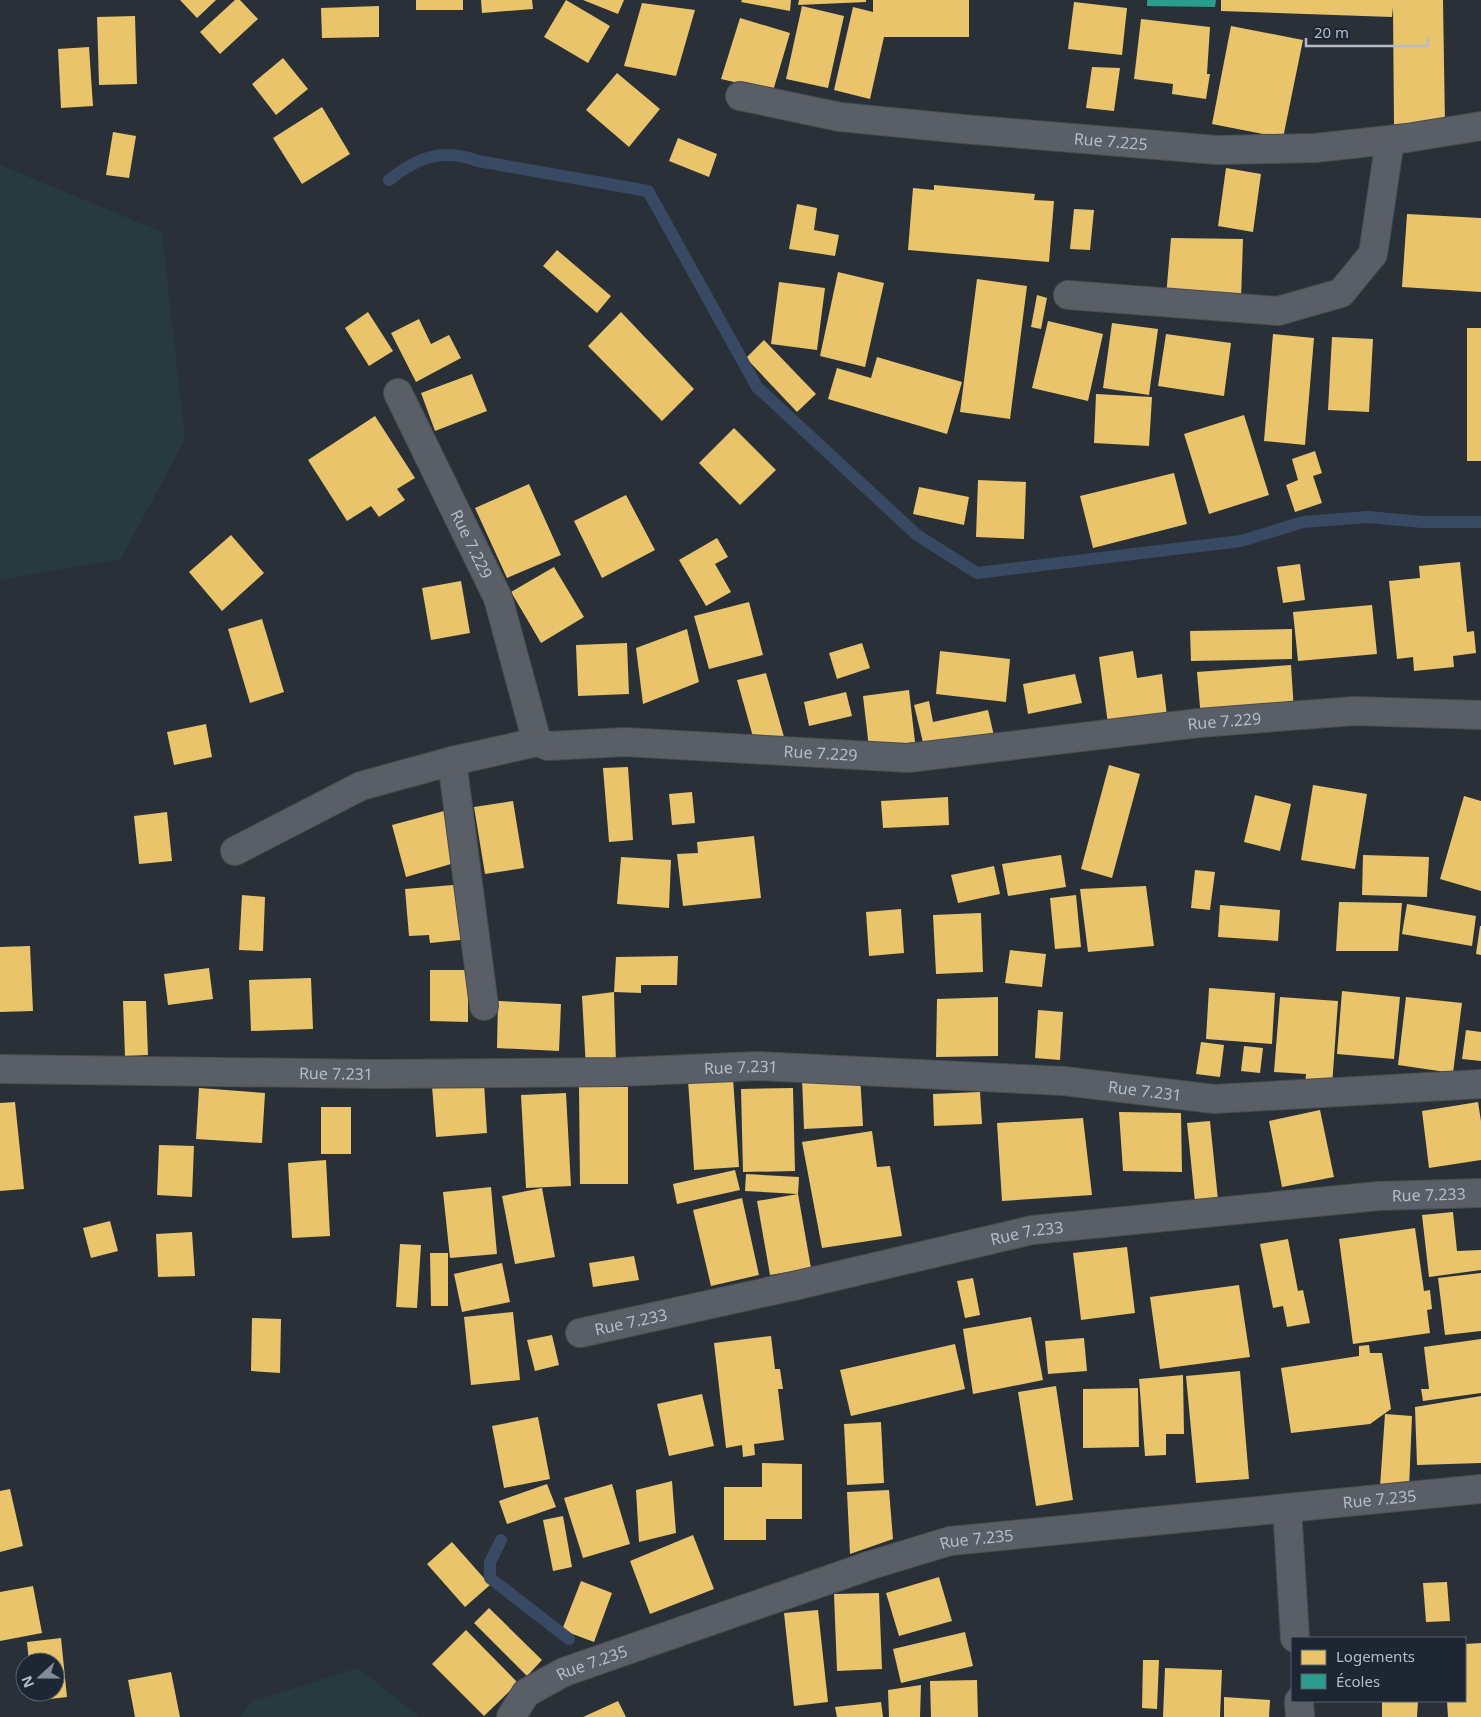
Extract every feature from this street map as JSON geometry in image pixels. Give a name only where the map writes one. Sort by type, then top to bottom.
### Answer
[{"type":"street","name":"Rue 7.225","points":[[740,96],[840,117],[963,130],[1217,150],[1315,148],[1390,140],[1481,126]]},
{"type":"street","points":[[1068,294],[1278,311],[1341,294],[1373,254],[1390,140]]},
{"type":"street","name":"Rue 7.229","points":[[398,393],[498,598],[538,742],[548,746],[625,742],[908,758],[1199,723],[1325,713],[1354,711],[1481,715]]},
{"type":"street","points":[[236,851],[361,786],[452,761],[538,742]]},
{"type":"street","points":[[452,761],[484,1006]]},
{"type":"street","name":"Rue 7.231","points":[[0,1069],[416,1074],[620,1072],[758,1066],[1064,1080],[1214,1098],[1481,1084]]},
{"type":"street","name":"Rue 7.233","points":[[580,1333],[798,1285],[1032,1230],[1379,1196],[1481,1193]]},
{"type":"street","name":"Rue 7.235","points":[[511,1717],[526,1693],[540,1683],[564,1672],[871,1565],[950,1541],[1481,1489]]},
{"type":"street","points":[[1287,1508],[1295,1637]]},
{"type":"street","points":[[1299,1702],[1300,1717]]},
{"type":"green space","points":[[0,165],[162,232],[185,439],[121,559],[0,580]]},
{"type":"green space","points":[[358,1668],[420,1717],[240,1717],[251,1702]]},
{"type":"building: Logements","points":[[180,0],[216,0],[197,18]]},
{"type":"building: Logements","points":[[235,0],[240,0],[258,19],[220,54],[200,32]]},
{"type":"building: Logements","points":[[416,0],[463,0],[463,10],[416,10]]},
{"type":"building: Logements","points":[[481,0],[532,0],[533,9],[482,13]]},
{"type":"building: Logements","points":[[566,0],[610,26],[588,63],[544,37]]},
{"type":"building: Logements","points":[[583,0],[624,0],[618,14]]},
{"type":"building: Logements","points":[[742,0],[791,0],[790,11],[741,2]]},
{"type":"building: Logements","points":[[799,0],[866,0],[866,2],[798,5]]},
{"type":"building: Logements","points":[[873,0],[969,0],[969,37],[884,37],[870,99],[834,90],[853,7],[873,12]]},
{"type":"building: Logements","points":[[1221,0],[1443,0],[1445,124],[1394,125],[1393,7],[1392,17],[1221,11]]},
{"type":"building: Logements","points":[[1074,2],[1127,8],[1122,55],[1068,49]]},
{"type":"building: Logements","points":[[642,3],[695,10],[676,76],[624,66]]},
{"type":"building: Logements","points":[[379,6],[379,37],[322,38],[321,8]]},
{"type":"building: Logements","points":[[802,6],[844,16],[828,88],[786,79]]},
{"type":"building: Logements","points":[[135,16],[137,84],[99,85],[97,17]]},
{"type":"building: Logements","points":[[740,18],[790,33],[773,91],[721,79]]},
{"type":"building: Logements","points":[[1141,19],[1210,27],[1207,74],[1210,74],[1206,99],[1172,94],[1173,84],[1134,79]]},
{"type":"building: Logements","points":[[1231,26],[1303,40],[1283,138],[1212,124]]},
{"type":"building: Logements","points":[[89,47],[93,106],[61,108],[58,49]]},
{"type":"building: Logements","points":[[283,58],[308,89],[276,115],[252,84]]},
{"type":"building: Logements","points":[[1092,67],[1120,68],[1114,111],[1086,108]]},
{"type":"building: Logements","points":[[617,73],[660,109],[629,147],[586,110]]},
{"type":"building: Logements","points":[[322,107],[350,154],[302,184],[273,138]]},
{"type":"building: Logements","points":[[113,132],[136,136],[129,178],[106,175]]},
{"type":"building: Logements","points":[[678,138],[717,154],[709,177],[669,161]]},
{"type":"building: Logements","points":[[1226,168],[1261,174],[1253,232],[1218,226]]},
{"type":"building: Logements","points":[[934,185],[1035,194],[1034,200],[1054,201],[1049,262],[908,250],[913,188],[934,190]]},
{"type":"building: Logements","points":[[797,204],[817,208],[814,230],[839,235],[835,256],[789,249]]},
{"type":"building: Logements","points":[[1074,209],[1094,210],[1090,250],[1070,249]]},
{"type":"building: Logements","points":[[1407,214],[1481,218],[1481,292],[1402,287]]},
{"type":"building: Logements","points":[[1171,238],[1243,239],[1241,299],[1166,297]]},
{"type":"building: Logements","points":[[557,250],[611,296],[597,313],[543,266]]},
{"type":"building: Logements","points":[[838,272],[884,283],[865,367],[820,356]]},
{"type":"building: Logements","points":[[977,279],[1027,286],[1010,419],[960,412]]},
{"type":"building: Logements","points":[[779,282],[825,288],[817,350],[771,344]]},
{"type":"building: Logements","points":[[1037,295],[1047,298],[1041,329],[1031,327]]},
{"type":"building: Logements","points":[[368,312],[393,351],[369,366],[345,328]]},
{"type":"building: Logements","points":[[621,312],[694,389],[662,421],[588,346]]},
{"type":"building: Logements","points":[[419,319],[431,344],[449,335],[461,358],[416,382],[391,333]]},
{"type":"building: Logements","points":[[1048,321],[1103,334],[1088,401],[1032,388]]},
{"type":"building: Logements","points":[[1112,323],[1158,329],[1149,395],[1103,388]]},
{"type":"building: Logements","points":[[1467,328],[1481,328],[1481,461],[1467,461]]},
{"type":"building: Logements","points":[[1166,334],[1231,343],[1224,396],[1158,386]]},
{"type":"building: Logements","points":[[1273,334],[1314,338],[1305,445],[1264,441]]},
{"type":"building: Logements","points":[[1332,337],[1373,339],[1369,412],[1328,410]]},
{"type":"building: Logements","points":[[764,340],[816,394],[797,412],[746,358]]},
{"type":"building: Logements","points":[[877,357],[962,382],[947,434],[828,399],[837,368],[871,378]]},
{"type":"building: Logements","points":[[472,374],[487,411],[435,431],[421,393]]},
{"type":"building: Logements","points":[[1096,394],[1152,397],[1149,446],[1094,443]]},
{"type":"building: Logements","points":[[1244,415],[1269,495],[1209,514],[1184,434]]},
{"type":"building: Logements","points":[[375,416],[415,478],[397,489],[405,500],[379,517],[371,506],[347,521],[308,460]]},
{"type":"building: Logements","points":[[734,428],[776,470],[740,505],[699,463]]},
{"type":"building: Logements","points":[[1315,451],[1322,473],[1313,476],[1322,503],[1295,512],[1286,485],[1298,480],[1292,459]]},
{"type":"building: Logements","points":[[1174,473],[1187,524],[1093,548],[1080,496]]},
{"type":"building: Logements","points":[[978,480],[1026,482],[1024,539],[976,537]]},
{"type":"building: Logements","points":[[529,484],[561,555],[507,578],[475,508]]},
{"type":"building: Logements","points":[[919,487],[969,497],[964,525],[913,514]]},
{"type":"building: Logements","points":[[626,495],[655,550],[602,578],[574,521]]},
{"type":"building: Logements","points":[[231,535],[264,573],[222,611],[189,572]]},
{"type":"building: Logements","points":[[717,538],[728,557],[715,564],[731,592],[706,606],[679,560]]},
{"type":"building: Logements","points":[[1460,562],[1467,632],[1474,631],[1476,653],[1453,656],[1454,667],[1414,671],[1413,657],[1397,659],[1389,581],[1420,578],[1419,566]]},
{"type":"building: Logements","points":[[1300,564],[1305,600],[1283,603],[1277,567]]},
{"type":"building: Logements","points":[[554,567],[584,617],[541,643],[511,592]]},
{"type":"building: Logements","points":[[461,581],[470,633],[431,640],[422,588]]},
{"type":"building: Logements","points":[[749,602],[763,655],[709,669],[694,616]]},
{"type":"building: Logements","points":[[1372,605],[1377,654],[1298,661],[1293,612]]},
{"type":"building: Logements","points":[[262,619],[284,692],[250,703],[228,629]]},
{"type":"building: Logements","points":[[687,629],[699,682],[643,704],[636,648]]},
{"type":"building: Logements","points":[[1292,629],[1292,659],[1191,661],[1190,631]]},
{"type":"building: Logements","points":[[627,643],[629,694],[578,696],[576,645]]},
{"type":"building: Logements","points":[[862,643],[870,668],[837,679],[829,653]]},
{"type":"building: Logements","points":[[940,651],[1010,659],[1006,702],[936,694]]},
{"type":"building: Logements","points":[[1133,651],[1137,678],[1162,674],[1167,716],[1108,724],[1099,657]]},
{"type":"building: Logements","points":[[1291,665],[1294,711],[1201,719],[1197,672]]},
{"type":"building: Logements","points":[[766,673],[784,737],[755,744],[737,680]]},
{"type":"building: Logements","points":[[1075,674],[1082,703],[1028,714],[1023,684]]},
{"type":"building: Logements","points":[[909,690],[915,742],[869,748],[863,696]]},
{"type":"building: Logements","points":[[846,692],[852,716],[809,726],[804,702]]},
{"type":"building: Logements","points":[[929,701],[933,722],[988,710],[995,740],[926,755],[914,705]]},
{"type":"building: Logements","points":[[206,724],[212,757],[174,765],[167,732]]},
{"type":"building: Logements","points":[[1109,765],[1140,774],[1112,878],[1081,869]]},
{"type":"building: Logements","points":[[628,767],[633,840],[609,842],[603,768]]},
{"type":"building: Logements","points":[[1313,785],[1367,794],[1355,869],[1301,860]]},
{"type":"building: Logements","points":[[692,792],[695,823],[672,825],[669,794]]},
{"type":"building: Logements","points":[[1255,795],[1291,804],[1280,851],[1244,842]]},
{"type":"building: Logements","points":[[1464,796],[1481,801],[1481,891],[1440,879]]},
{"type":"building: Logements","points":[[948,797],[949,825],[883,828],[881,801]]},
{"type":"building: Logements","points":[[513,801],[524,868],[485,874],[474,807]]},
{"type":"building: Logements","points":[[444,811],[458,862],[406,877],[392,825]]},
{"type":"building: Logements","points":[[167,812],[172,861],[139,864],[134,816]]},
{"type":"building: Logements","points":[[754,836],[761,898],[683,906],[677,854],[698,853],[697,842]]},
{"type":"building: Logements","points":[[1061,855],[1066,887],[1008,896],[1002,864]]},
{"type":"building: Logements","points":[[1363,855],[1429,857],[1427,897],[1362,895]]},
{"type":"building: Logements","points":[[621,857],[671,860],[669,908],[617,904]]},
{"type":"building: Logements","points":[[994,866],[1000,894],[958,903],[951,875]]},
{"type":"building: Logements","points":[[1195,870],[1215,872],[1210,910],[1191,908]]},
{"type":"building: Logements","points":[[465,884],[470,939],[430,943],[429,935],[409,936],[405,889]]},
{"type":"building: Logements","points":[[1146,886],[1154,946],[1088,952],[1080,889]]},
{"type":"building: Logements","points":[[242,895],[265,897],[263,951],[239,950]]},
{"type":"building: Logements","points":[[1076,895],[1081,947],[1055,949],[1050,898]]},
{"type":"building: Logements","points":[[1339,902],[1402,903],[1398,951],[1336,951]]},
{"type":"building: Logements","points":[[1407,904],[1476,916],[1472,946],[1402,934]]},
{"type":"building: Logements","points":[[1220,905],[1280,910],[1278,941],[1218,937]]},
{"type":"building: Logements","points":[[901,909],[904,953],[869,956],[866,912]]},
{"type":"building: Logements","points":[[981,913],[983,972],[936,974],[933,915]]},
{"type":"building: Logements","points":[[1481,926],[1481,955],[1476,954]]},
{"type":"building: Logements","points":[[30,946],[33,1011],[0,1012],[0,947]]},
{"type":"building: Logements","points":[[1010,950],[1046,954],[1042,987],[1005,983]]},
{"type":"building: Logements","points":[[678,956],[677,985],[641,985],[641,993],[614,992],[616,957]]},
{"type":"building: Logements","points":[[209,968],[213,999],[168,1005],[164,974]]},
{"type":"building: Logements","points":[[430,970],[468,970],[468,1022],[430,1021]]},
{"type":"building: Logements","points":[[311,978],[313,1029],[251,1031],[249,980]]},
{"type":"building: Logements","points":[[1209,988],[1275,993],[1272,1044],[1206,1039]]},
{"type":"building: Logements","points":[[1342,991],[1400,997],[1394,1059],[1337,1054]]},
{"type":"building: Logements","points":[[614,992],[616,1064],[586,1069],[582,996]]},
{"type":"building: Logements","points":[[998,997],[998,1056],[936,1057],[937,999]]},
{"type":"building: Logements","points":[[1280,997],[1338,1001],[1332,1086],[1305,1084],[1306,1074],[1274,1072]]},
{"type":"building: Logements","points":[[1406,997],[1462,1003],[1453,1073],[1398,1065]]},
{"type":"building: Logements","points":[[123,1001],[146,1001],[148,1055],[125,1056]]},
{"type":"building: Logements","points":[[498,1001],[561,1004],[559,1051],[497,1048]]},
{"type":"building: Logements","points":[[1038,1010],[1063,1012],[1060,1060],[1035,1058]]},
{"type":"building: Logements","points":[[1466,1030],[1481,1032],[1481,1061],[1462,1059]]},
{"type":"building: Logements","points":[[1201,1042],[1224,1045],[1220,1077],[1196,1074]]},
{"type":"building: Logements","points":[[1244,1046],[1263,1048],[1260,1073],[1241,1071]]},
{"type":"building: Logements","points":[[860,1075],[863,1126],[804,1129],[802,1078]]},
{"type":"building: Logements","points":[[733,1078],[739,1167],[694,1170],[688,1080]]},
{"type":"building: Logements","points":[[484,1082],[487,1133],[436,1137],[432,1086]]},
{"type":"building: Logements","points":[[579,1087],[628,1087],[628,1184],[580,1184]]},
{"type":"building: Logements","points":[[199,1088],[265,1093],[262,1143],[196,1139]]},
{"type":"building: Logements","points":[[793,1088],[795,1171],[743,1172],[741,1089]]},
{"type":"building: Logements","points":[[980,1092],[982,1124],[934,1126],[933,1094]]},
{"type":"building: Logements","points":[[566,1093],[571,1186],[526,1188],[521,1095]]},
{"type":"building: Logements","points":[[15,1102],[24,1189],[0,1191],[0,1103]]},
{"type":"building: Logements","points":[[1478,1102],[1481,1121],[1481,1160],[1429,1168],[1422,1111]]},
{"type":"building: Logements","points":[[321,1107],[351,1107],[351,1154],[321,1154]]},
{"type":"building: Logements","points":[[1320,1110],[1334,1177],[1282,1187],[1269,1121]]},
{"type":"building: Logements","points":[[1119,1112],[1181,1113],[1182,1172],[1123,1171]]},
{"type":"building: Logements","points":[[1083,1118],[1092,1195],[1002,1201],[997,1123]]},
{"type":"building: Logements","points":[[1210,1121],[1218,1200],[1195,1202],[1187,1123]]},
{"type":"building: Logements","points":[[872,1131],[877,1167],[890,1166],[902,1236],[822,1248],[802,1142]]},
{"type":"building: Logements","points":[[159,1145],[194,1146],[192,1197],[157,1195]]},
{"type":"building: Logements","points":[[326,1160],[330,1236],[292,1238],[288,1163]]},
{"type":"building: Logements","points":[[735,1170],[740,1190],[677,1204],[673,1184]]},
{"type":"building: Logements","points":[[746,1174],[799,1177],[798,1194],[745,1191]]},
{"type":"building: Logements","points":[[491,1187],[497,1254],[450,1258],[443,1192]]},
{"type":"building: Logements","points":[[542,1188],[555,1257],[515,1264],[502,1196]]},
{"type":"building: Logements","points":[[798,1194],[811,1268],[770,1275],[757,1201]]},
{"type":"building: Logements","points":[[742,1198],[759,1275],[711,1286],[693,1210]]},
{"type":"building: Logements","points":[[1453,1212],[1457,1251],[1481,1250],[1481,1270],[1429,1277],[1422,1215]]},
{"type":"building: Logements","points":[[110,1221],[118,1251],[91,1258],[83,1228]]},
{"type":"building: Logements","points":[[1415,1228],[1424,1291],[1430,1290],[1432,1309],[1427,1310],[1430,1333],[1353,1344],[1339,1239]]},
{"type":"building: Logements","points":[[192,1232],[195,1276],[158,1277],[156,1234]]},
{"type":"building: Logements","points":[[1288,1239],[1298,1291],[1303,1290],[1310,1323],[1287,1327],[1283,1306],[1273,1308],[1260,1244]]},
{"type":"building: Logements","points":[[400,1244],[421,1245],[417,1308],[396,1307]]},
{"type":"building: Logements","points":[[1127,1247],[1135,1313],[1081,1320],[1073,1253]]},
{"type":"building: Logements","points":[[430,1253],[448,1253],[448,1306],[431,1306]]},
{"type":"building: Logements","points":[[634,1256],[639,1280],[593,1287],[589,1263]]},
{"type":"building: Logements","points":[[502,1263],[510,1302],[462,1312],[454,1274]]},
{"type":"building: Logements","points":[[1481,1273],[1481,1331],[1445,1335],[1438,1278]]},
{"type":"building: Logements","points":[[973,1278],[980,1315],[965,1318],[957,1281]]},
{"type":"building: Logements","points":[[1239,1285],[1250,1357],[1160,1369],[1150,1297]]},
{"type":"building: Logements","points":[[513,1312],[520,1380],[471,1385],[464,1317]]},
{"type":"building: Logements","points":[[1031,1317],[1043,1380],[973,1394],[963,1329]]},
{"type":"building: Logements","points":[[252,1318],[281,1319],[280,1373],[251,1371]]},
{"type":"building: Logements","points":[[552,1335],[559,1365],[535,1371],[527,1340]]},
{"type":"building: Logements","points":[[771,1336],[775,1369],[780,1369],[783,1389],[778,1389],[784,1440],[754,1444],[755,1455],[743,1457],[742,1445],[726,1448],[714,1343]]},
{"type":"building: Logements","points":[[1084,1338],[1087,1371],[1048,1374],[1045,1341]]},
{"type":"building: Logements","points":[[1481,1339],[1481,1393],[1423,1401],[1421,1389],[1429,1389],[1424,1347]]},
{"type":"building: Logements","points":[[955,1344],[965,1389],[851,1416],[840,1370]]},
{"type":"building: Logements","points":[[1369,1345],[1370,1353],[1382,1353],[1391,1409],[1370,1424],[1291,1433],[1281,1368],[1359,1356],[1359,1346]]},
{"type":"building: Logements","points":[[1240,1371],[1249,1479],[1196,1483],[1186,1376]]},
{"type":"building: Logements","points":[[1183,1375],[1184,1434],[1166,1434],[1166,1455],[1145,1456],[1139,1379]]},
{"type":"building: Logements","points":[[1056,1386],[1073,1500],[1036,1506],[1018,1392]]},
{"type":"building: Logements","points":[[1138,1388],[1139,1447],[1083,1448],[1083,1389]]},
{"type":"building: Logements","points":[[702,1394],[714,1446],[669,1456],[657,1404]]},
{"type":"building: Logements","points":[[1481,1396],[1481,1463],[1417,1465],[1415,1407]]},
{"type":"building: Logements","points":[[1385,1414],[1412,1416],[1409,1488],[1380,1487]]},
{"type":"building: Logements","points":[[538,1417],[550,1479],[504,1488],[492,1426]]},
{"type":"building: Logements","points":[[881,1422],[884,1483],[847,1485],[844,1424]]},
{"type":"building: Logements","points":[[762,1463],[802,1464],[802,1519],[766,1519],[766,1540],[724,1540],[724,1487],[762,1487]]},
{"type":"building: Logements","points":[[672,1481],[676,1533],[639,1542],[636,1490]]},
{"type":"building: Logements","points":[[547,1484],[556,1507],[507,1524],[499,1501]]},
{"type":"building: Logements","points":[[612,1484],[630,1544],[583,1558],[564,1498]]},
{"type":"building: Logements","points":[[10,1489],[23,1546],[0,1552],[0,1491]]},
{"type":"building: Logements","points":[[889,1490],[893,1539],[850,1554],[847,1492]]},
{"type":"building: Logements","points":[[563,1516],[572,1567],[553,1571],[543,1520]]},
{"type":"building: Logements","points":[[693,1535],[714,1589],[650,1614],[630,1561]]},
{"type":"building: Logements","points":[[452,1542],[490,1585],[465,1607],[427,1564]]},
{"type":"building: Logements","points":[[939,1577],[952,1621],[899,1636],[886,1593]]},
{"type":"building: Logements","points":[[581,1581],[612,1593],[594,1642],[562,1630]]},
{"type":"building: Logements","points":[[1447,1582],[1450,1621],[1426,1622],[1423,1583]]},
{"type":"building: Logements","points":[[33,1586],[42,1633],[0,1641],[0,1592]]},
{"type":"building: Logements","points":[[879,1593],[882,1669],[837,1671],[834,1594]]},
{"type":"building: Logements","points":[[489,1608],[542,1660],[527,1676],[474,1623]]},
{"type":"building: Logements","points":[[818,1610],[828,1702],[794,1706],[784,1613]]},
{"type":"building: Logements","points":[[466,1630],[518,1683],[484,1716],[432,1664]]},
{"type":"building: Logements","points":[[965,1632],[973,1666],[901,1683],[893,1649]]},
{"type":"building: Logements","points":[[61,1638],[62,1652],[28,1652],[27,1642]]},
{"type":"building: Logements","points":[[1481,1643],[1481,1717],[1448,1717],[1447,1702],[1466,1702],[1466,1644]]},
{"type":"building: Logements","points":[[1143,1660],[1159,1660],[1157,1709],[1142,1708]]},
{"type":"building: Logements","points":[[1165,1668],[1222,1670],[1220,1717],[1163,1717]]},
{"type":"building: Logements","points":[[171,1672],[180,1717],[135,1717],[128,1680]]},
{"type":"building: Logements","points":[[65,1677],[67,1697],[65,1697]]},
{"type":"building: Logements","points":[[977,1680],[978,1717],[931,1717],[930,1681]]},
{"type":"building: Logements","points":[[921,1685],[920,1717],[889,1717],[888,1690]]},
{"type":"building: Logements","points":[[1224,1697],[1270,1700],[1269,1717],[1224,1717]]},
{"type":"building: Logements","points":[[618,1701],[626,1717],[583,1717]]},
{"type":"building: Logements","points":[[881,1702],[883,1717],[837,1717],[835,1707]]},
{"type":"building: Logements","points":[[1382,1702],[1418,1702],[1417,1717],[1382,1717]]},
{"type":"building: Écoles","points":[[1147,0],[1216,0],[1215,7],[1147,6]]},
{"type":"waterway","points":[[389,180],[420,160],[442,155],[453,155],[648,191],[757,387],[917,535],[977,573],[1241,541],[1303,522],[1368,517],[1422,522],[1481,522]]},
{"type":"waterway","points":[[501,1540],[490,1562],[490,1578],[569,1639]]}]
